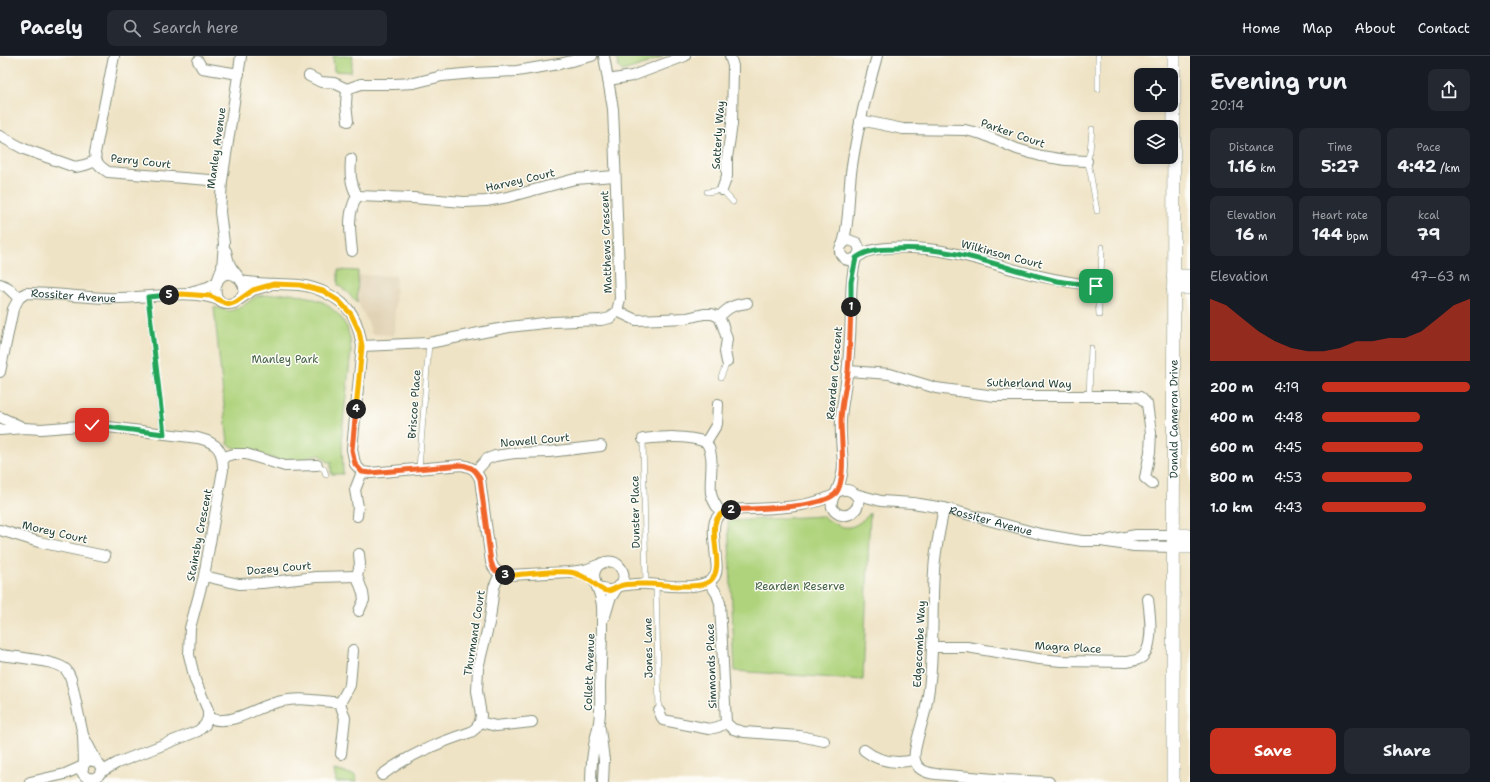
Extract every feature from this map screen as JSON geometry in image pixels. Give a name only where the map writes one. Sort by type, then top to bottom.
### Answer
[{"type":"street","name":"Perry Court","points":[[114,56],[95,153],[96,161],[100,166],[108,172],[222,181]]},
{"type":"street","name":"Manley Avenue","points":[[240,280],[231,266],[224,243],[220,212],[222,181],[241,56]]},
{"type":"street","points":[[309,76],[321,82],[334,83],[347,89],[360,84],[394,84],[467,73],[517,71],[592,56]]},
{"type":"street","name":"Matthews Crescent","points":[[604,56],[613,109],[620,299],[617,312]]},
{"type":"street","points":[[608,80],[632,76],[685,56]]},
{"type":"street","name":"Satterly Way","points":[[722,190],[727,176],[727,158],[732,124],[733,66],[730,56]]},
{"type":"street","points":[[849,216],[840,250],[843,257],[851,260],[857,258],[860,250],[852,234],[849,216],[850,174],[860,120],[876,56]]},
{"type":"street","name":"Donald Cameron Drive","points":[[1173,782],[1174,56]]},
{"type":"street","points":[[198,61],[202,68],[239,74]]},
{"type":"street","points":[[347,89],[346,104],[348,121]]},
{"type":"street","name":"Parker Court","points":[[860,120],[903,129],[965,130],[982,134],[1017,149],[1041,156],[1066,160],[1087,161]]},
{"type":"street","points":[[0,136],[24,149],[75,166],[85,166],[96,161]]},
{"type":"street","points":[[351,159],[350,173],[352,186],[357,196],[352,205],[349,226],[352,251]]},
{"type":"street","name":"Harvey Court","points":[[357,196],[464,202],[486,201],[508,197],[575,179],[615,176]]},
{"type":"street","points":[[843,243],[849,240],[856,243]]},
{"type":"street","name":"Manley Avenue","points":[[218,281],[222,268],[224,243]]},
{"type":"street","name":"Wilkinson Court","points":[[856,243],[878,250]]},
{"type":"street","name":"Wilkinson Court","points":[[857,258],[867,252],[878,250],[926,249],[953,252],[1058,281],[1096,286]]},
{"type":"street","name":"Rearden Crescent","points":[[843,257],[851,282]]},
{"type":"street","name":"Rearden Crescent","points":[[835,493],[843,466],[841,421],[848,371],[851,282],[857,258]]},
{"type":"street","points":[[274,284],[253,290],[231,304],[219,300],[215,291],[218,281],[227,275],[232,275],[240,280],[300,285],[323,291],[339,301],[351,314],[359,331],[362,346],[352,450],[355,464],[362,472],[370,473],[419,468],[462,465],[470,466],[476,471],[480,479],[491,562],[494,570],[500,574],[508,575],[570,572],[585,570],[608,561],[620,566],[631,576],[651,584]]},
{"type":"street","points":[[1173,282],[1190,276]]},
{"type":"street","points":[[240,280],[244,288],[244,293],[240,299]]},
{"type":"street","name":"Rossiter Avenue","points":[[182,294],[208,287],[218,281]]},
{"type":"street","points":[[1173,282],[1190,288]]},
{"type":"street","points":[[0,284],[7,287],[19,298]]},
{"type":"street","name":"Rossiter Avenue","points":[[0,372],[13,309],[19,298],[26,294],[36,293],[107,298],[182,294],[210,296],[219,300]]},
{"type":"street","points":[[719,318],[726,309],[735,304],[747,303]]},
{"type":"street","points":[[362,346],[429,343],[509,327],[553,322],[601,320],[610,318],[617,312],[636,320],[687,318],[704,314],[712,314],[719,318],[723,326],[727,339],[725,352],[727,362]]},
{"type":"street","name":"Sutherland Way","points":[[848,371],[890,374],[936,388],[995,396],[1140,397],[1147,404],[1149,412],[1151,433],[1150,452],[1145,478],[1152,484]]},
{"type":"street","points":[[706,442],[717,424],[718,404]]},
{"type":"street","points":[[0,417],[24,428]]},
{"type":"street","points":[[0,430],[24,428],[41,429],[92,425],[209,441],[218,447],[223,457],[234,454],[246,454],[285,466],[317,465]]},
{"type":"street","points":[[643,440],[660,438],[688,438],[706,442]]},
{"type":"street","points":[[706,442],[712,455],[710,472],[711,494],[721,513]]},
{"type":"street","name":"Nowell Court","points":[[476,471],[487,459],[495,456],[601,446]]},
{"type":"street","name":"Stainsby Crescent","points":[[208,718],[208,710],[195,680],[190,655],[190,628],[204,576],[223,470],[223,457]]},
{"type":"street","name":"Rearden Crescent","points":[[843,466],[854,493]]},
{"type":"street","points":[[357,516],[358,507],[355,490],[362,472]]},
{"type":"street","points":[[570,572],[585,577],[603,590],[608,591],[618,587],[651,584],[682,586],[702,584],[709,582],[715,576],[717,567],[714,528],[716,520],[721,513],[728,510],[808,505],[822,501],[844,489],[854,493],[857,498],[858,505],[854,512],[845,516],[824,508],[808,505]]},
{"type":"street","points":[[835,493],[831,504],[835,512]]},
{"type":"street","name":"Rossiter Avenue","points":[[854,493],[881,501],[912,503],[944,508],[1040,534],[1082,541],[1101,541],[1134,546],[1173,541],[1190,534]]},
{"type":"street","name":"Rossiter Avenue","points":[[854,512],[866,505],[881,501]]},
{"type":"street","name":"Edgecombe Way","points":[[914,760],[930,684],[934,570],[944,508]]},
{"type":"street","name":"Morey Court","points":[[0,530],[39,542],[105,556]]},
{"type":"street","name":"Rossiter Avenue","points":[[1173,541],[1190,547]]},
{"type":"street","points":[[359,554],[360,564],[357,576],[364,600],[359,611]]},
{"type":"street","points":[[597,585],[593,577],[598,565]]},
{"type":"street","points":[[618,587],[623,576],[620,566]]},
{"type":"street","name":"Thurmand Court","points":[[480,722],[481,715],[477,691],[478,668],[490,619],[494,587],[500,574]]},
{"type":"street","name":"Dozey Court","points":[[204,576],[239,584],[316,577],[357,576]]},
{"type":"street","name":"Simmonds Place","points":[[709,582],[717,594],[720,603],[726,723],[733,729],[744,732],[800,736],[824,740]]},
{"type":"street","name":"Collett Avenue","points":[[591,782],[592,760],[599,721],[602,624],[601,600],[597,585]]},
{"type":"street","name":"Collett Avenue","points":[[602,624],[610,599],[618,587]]},
{"type":"street","name":"Magra Place","points":[[932,647],[967,647],[1040,659],[1062,661],[1127,662],[1144,656],[1148,645],[1151,624],[1148,599]]},
{"type":"street","points":[[341,754],[345,718],[340,703],[350,685],[353,650]]},
{"type":"street","points":[[0,655],[52,663],[62,667],[68,672],[71,679],[83,735],[85,773]]},
{"type":"street","points":[[30,782],[65,774],[85,773],[95,779],[99,771],[198,731],[205,725],[208,718],[222,720],[231,719],[282,700],[300,698],[340,703]]},
{"type":"street","points":[[659,712],[663,720],[709,730],[726,723]]},
{"type":"street","name":"Collett Avenue","points":[[599,721],[604,760],[603,782]]},
{"type":"street","points":[[382,775],[389,769],[426,749],[470,732],[476,728],[480,722],[496,726],[532,722]]},
{"type":"street","points":[[83,735],[99,771]]},
{"type":"street","points":[[864,750],[870,755],[894,762],[914,760],[918,767],[927,772],[936,774],[1049,782]]},
{"type":"street","points":[[85,773],[89,760],[99,771]]},
{"type":"lane","points":[[1098,56],[1098,89]]},
{"type":"lane","points":[[1092,129],[1090,150],[1087,161],[1097,211]]},
{"type":"lane","points":[[707,192],[722,190],[733,202]]},
{"type":"lane","points":[[1099,315],[1096,286],[1101,275],[1102,247]]},
{"type":"lane","points":[[148,297],[164,434]]},
{"type":"lane","name":"Briscoe Place","points":[[419,468],[429,343]]},
{"type":"lane","points":[[1089,396],[1091,348]]},
{"type":"lane","points":[[721,377],[727,362]]},
{"type":"lane","name":"Dunster Place","points":[[643,440],[651,584]]},
{"type":"lane","points":[[317,465],[324,469],[326,475]]},
{"type":"lane","name":"Jones Lane","points":[[651,584],[659,712]]},
{"type":"shaded area","points":[[358,275],[396,276],[394,335],[372,334],[368,322],[358,303]]},
{"type":"green space","points":[[333,56],[353,56],[351,72],[334,71]]},
{"type":"green space","points":[[616,56],[663,56],[623,71],[619,68]]},
{"type":"green space","points":[[338,270],[358,271],[357,303],[338,285]]},
{"type":"green space","name":"Manley Park","points":[[291,293],[325,303],[340,316],[347,327],[350,338],[351,352],[342,432],[343,474],[331,474],[331,462],[328,462],[320,455],[311,455],[304,462],[284,462],[254,452],[235,448],[228,444],[214,307],[230,311],[241,307],[257,296]]},
{"type":"green space","name":"Rearden Reserve","points":[[870,513],[863,680],[735,671],[728,521],[822,516],[836,524],[847,527],[858,524]]},
{"type":"green space","points":[[334,770],[355,775],[357,782],[336,782]]},
{"type":"route","points":[[92,425],[164,434],[148,297],[182,294],[210,296],[231,304],[253,290],[274,284],[300,285],[323,291],[339,301],[351,314],[359,331],[362,346],[352,450],[355,464],[362,472],[370,473],[462,465],[470,466],[476,471],[480,479],[491,562],[494,570],[500,574],[508,575],[570,572],[585,577],[603,590],[608,591],[620,586],[631,584],[682,586],[702,584],[709,582],[715,576],[717,567],[714,528],[716,520],[721,513],[728,510],[808,505],[822,501],[837,492],[843,466],[841,421],[848,371],[851,282],[853,268],[857,257],[867,252],[898,248],[953,252],[1013,270],[1058,281],[1096,286]]}]
